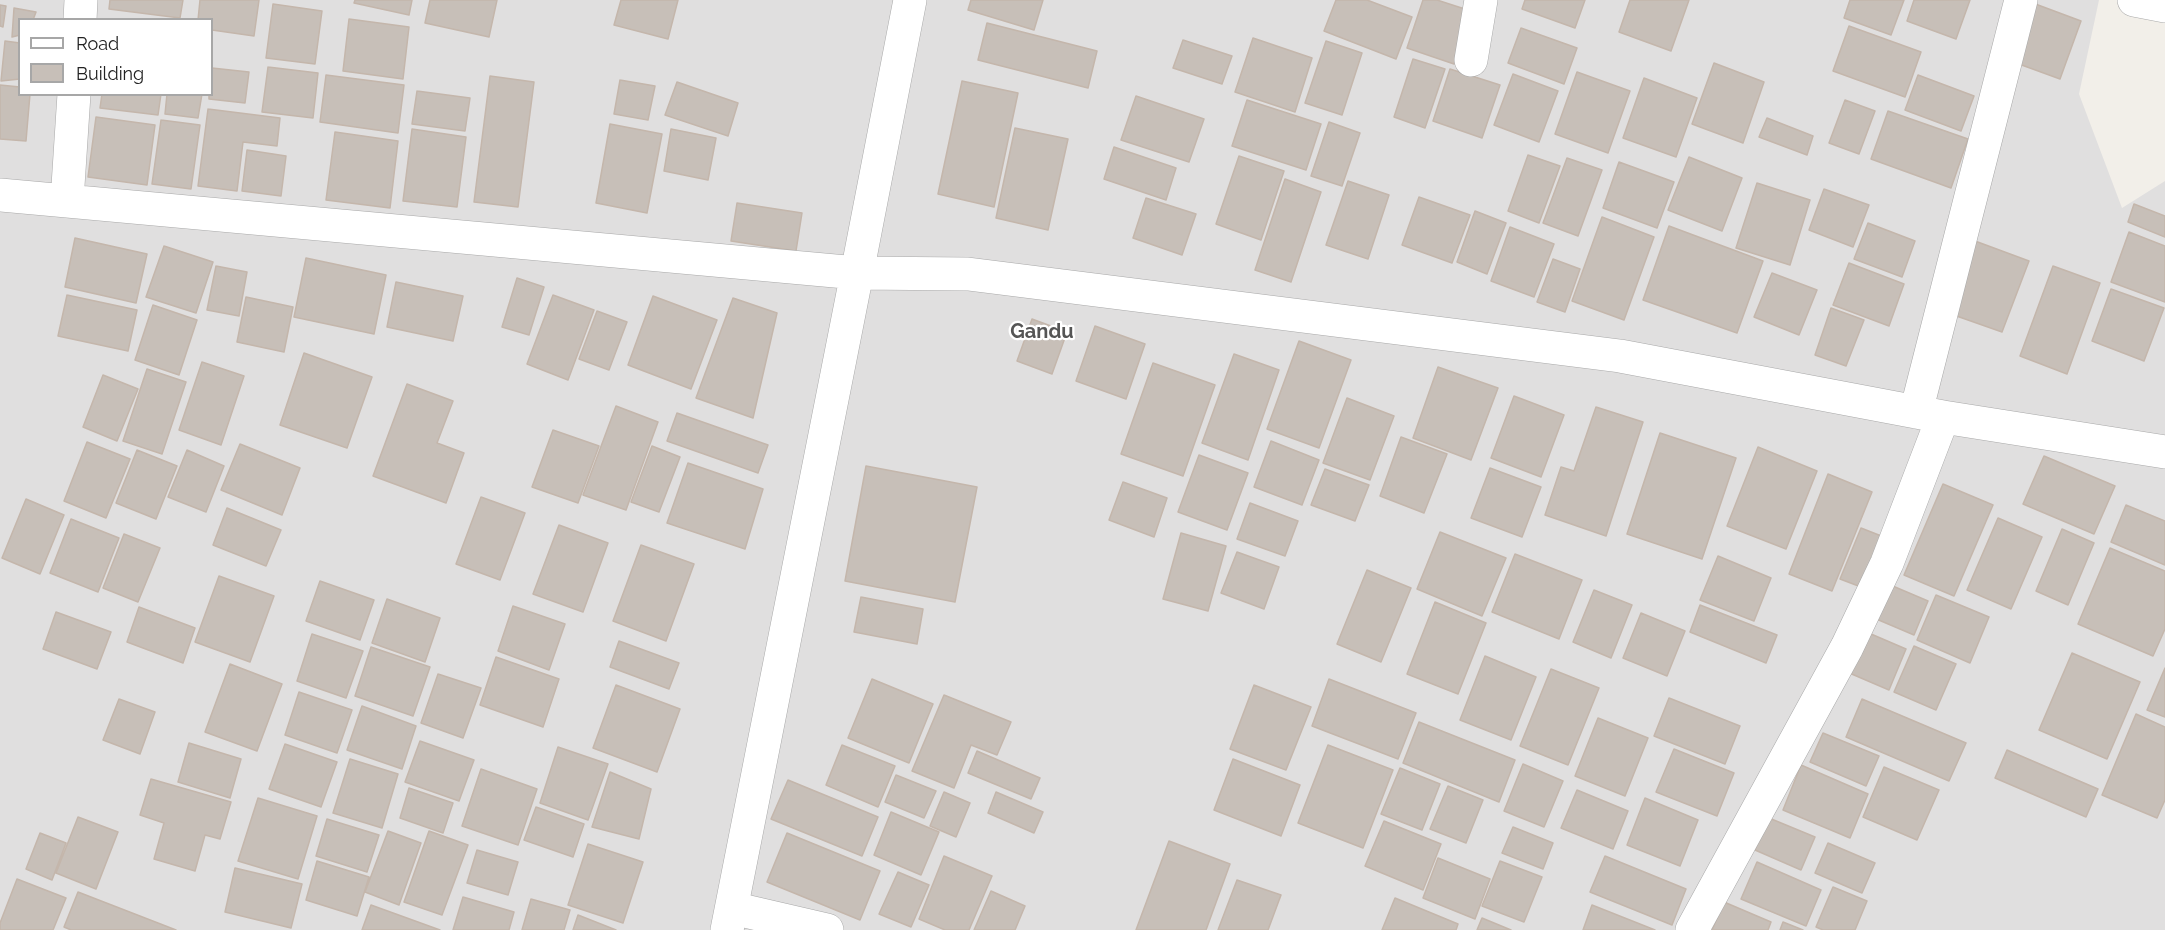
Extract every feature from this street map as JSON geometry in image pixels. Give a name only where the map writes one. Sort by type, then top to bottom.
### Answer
[{"type":"street","points":[[80,18],[81,0]]},
{"type":"street","points":[[827,930],[729,919],[910,0]]},
{"type":"street","points":[[1471,60],[1481,0]]},
{"type":"street","points":[[1692,930],[1848,647],[1887,563],[1930,414],[2021,0]]},
{"type":"street","points":[[2134,0],[2165,6]]},
{"type":"street","points":[[67,201],[74,96]]},
{"type":"street","points":[[0,195],[857,273],[968,274],[1620,356],[1930,414],[2165,452]]},
{"type":"shaded area","points":[[0,0],[2099,0],[2079,94],[2122,208],[2165,181],[2165,930],[0,930]]},
{"type":"building","points":[[110,0],[183,0],[180,18],[109,9]]},
{"type":"building","points":[[200,0],[259,0],[254,36],[213,30],[213,18],[198,18]]},
{"type":"building","points":[[355,0],[412,0],[409,15],[354,3]]},
{"type":"building","points":[[430,0],[497,0],[489,37],[425,23]]},
{"type":"building","points":[[621,0],[678,0],[668,39],[614,25]]},
{"type":"building","points":[[971,0],[1043,0],[1034,30],[968,10]]},
{"type":"building","points":[[1336,0],[1367,0],[1412,17],[1396,59],[1324,31]]},
{"type":"building","points":[[1423,0],[1437,0],[1471,11],[1454,64],[1407,48]]},
{"type":"building","points":[[1525,0],[1585,0],[1575,28],[1522,9]]},
{"type":"building","points":[[1630,0],[1689,0],[1671,51],[1619,32]]},
{"type":"building","points":[[1850,0],[1904,0],[1891,35],[1844,18]]},
{"type":"building","points":[[1914,0],[1970,0],[1956,39],[1907,21]]},
{"type":"building","points":[[2030,2],[2081,21],[2060,79],[2008,60]]},
{"type":"building","points":[[273,4],[322,11],[315,64],[266,58]]},
{"type":"building","points":[[0,5],[6,6],[3,27],[0,26]]},
{"type":"building","points":[[14,8],[36,12],[34,18],[18,18],[18,36],[12,37]]},
{"type":"building","points":[[349,19],[409,27],[403,79],[343,71]]},
{"type":"building","points":[[987,23],[1097,51],[1088,88],[978,60]]},
{"type":"building","points":[[1849,26],[1921,52],[1905,97],[1833,71]]},
{"type":"building","points":[[1521,28],[1577,48],[1564,84],[1508,63]]},
{"type":"building","points":[[1253,38],[1312,58],[1295,112],[1235,92]]},
{"type":"building","points":[[1183,40],[1232,56],[1222,84],[1173,68]]},
{"type":"building","points":[[5,41],[18,43],[18,79],[1,81]]},
{"type":"building","points":[[1326,41],[1362,53],[1342,115],[1305,103]]},
{"type":"building","points":[[1413,59],[1445,69],[1425,128],[1394,117]]},
{"type":"building","points":[[1714,63],[1764,82],[1743,143],[1692,124]]},
{"type":"building","points":[[268,67],[318,73],[313,118],[262,112]]},
{"type":"building","points":[[213,68],[249,72],[245,103],[209,99],[209,96],[213,96]]},
{"type":"building","points":[[1450,69],[1500,85],[1482,138],[1433,121]]},
{"type":"building","points":[[1577,72],[1630,91],[1608,153],[1555,134]]},
{"type":"building","points":[[1513,74],[1558,91],[1539,142],[1494,125]]},
{"type":"building","points":[[326,75],[404,85],[398,133],[320,122]]},
{"type":"building","points":[[1918,75],[1974,96],[1961,131],[1905,110]]},
{"type":"building","points":[[490,76],[534,82],[518,207],[474,202]]},
{"type":"building","points":[[1644,78],[1697,98],[1676,157],[1623,138]]},
{"type":"building","points":[[620,80],[655,86],[648,120],[614,114]]},
{"type":"building","points":[[962,81],[1018,93],[994,207],[938,194]]},
{"type":"building","points":[[677,82],[738,103],[728,136],[665,115]]},
{"type":"building","points":[[0,85],[18,87],[18,96],[30,96],[26,141],[0,139]]},
{"type":"building","points":[[417,91],[470,98],[465,131],[412,124]]},
{"type":"building","points":[[102,96],[161,96],[158,115],[100,108]]},
{"type":"building","points":[[167,96],[202,96],[198,118],[165,114]]},
{"type":"building","points":[[1136,96],[1204,119],[1189,162],[1121,140]]},
{"type":"building","points":[[1247,100],[1321,124],[1306,170],[1232,146]]},
{"type":"building","points":[[1845,100],[1875,111],[1859,154],[1829,143]]},
{"type":"building","points":[[208,109],[280,118],[277,146],[243,142],[237,191],[198,186]]},
{"type":"building","points":[[1888,111],[1968,139],[1951,188],[1871,159]]},
{"type":"building","points":[[96,117],[155,125],[147,185],[88,177]]},
{"type":"building","points":[[1767,118],[1813,136],[1807,155],[1759,137]]},
{"type":"building","points":[[161,120],[200,125],[191,189],[152,184]]},
{"type":"building","points":[[1329,122],[1360,133],[1342,186],[1311,176]]},
{"type":"building","points":[[610,124],[662,134],[647,213],[596,203]]},
{"type":"building","points":[[1015,128],[1068,139],[1048,230],[996,218]]},
{"type":"building","points":[[412,129],[466,137],[457,207],[403,201]]},
{"type":"building","points":[[671,129],[716,138],[708,180],[664,171]]},
{"type":"building","points":[[335,132],[398,141],[390,208],[326,200]]},
{"type":"building","points":[[1114,147],[1176,168],[1166,200],[1104,179]]},
{"type":"building","points":[[247,150],[286,156],[281,196],[242,191]]},
{"type":"building","points":[[1528,155],[1560,166],[1539,223],[1508,211]]},
{"type":"building","points":[[1239,156],[1284,171],[1261,240],[1216,224]]},
{"type":"building","points":[[1689,157],[1742,178],[1722,231],[1668,210]]},
{"type":"building","points":[[1567,158],[1602,170],[1578,236],[1543,223]]},
{"type":"building","points":[[1619,162],[1674,182],[1657,228],[1603,208]]},
{"type":"building","points":[[1285,179],[1321,192],[1291,282],[1255,270]]},
{"type":"building","points":[[1348,181],[1389,195],[1368,259],[1326,245]]},
{"type":"building","points":[[1757,183],[1810,200],[1790,265],[1736,248]]},
{"type":"building","points":[[1824,189],[1869,205],[1853,247],[1809,230]]},
{"type":"building","points":[[1419,197],[1470,215],[1452,263],[1402,245]]},
{"type":"building","points":[[1146,198],[1196,214],[1182,255],[1133,238]]},
{"type":"building","points":[[737,203],[802,213],[796,251],[731,241]]},
{"type":"building","points":[[2134,204],[2165,216],[2165,237],[2128,222]]},
{"type":"building","points":[[1475,211],[1506,223],[1487,274],[1457,262]]},
{"type":"building","points":[[1602,217],[1654,237],[1624,320],[1572,301]]},
{"type":"building","points":[[1868,223],[1915,241],[1902,277],[1854,259]]},
{"type":"building","points":[[1669,226],[1763,261],[1737,333],[1643,300]]},
{"type":"building","points":[[1510,227],[1554,244],[1534,297],[1491,281]]},
{"type":"building","points":[[2129,232],[2165,246],[2165,302],[2111,282]]},
{"type":"building","points":[[75,238],[147,254],[136,303],[65,287]]},
{"type":"building","points":[[1975,241],[2029,261],[2002,332],[1948,313]]},
{"type":"building","points":[[164,246],[213,262],[196,313],[146,297]]},
{"type":"building","points":[[306,258],[386,275],[374,334],[294,317]]},
{"type":"building","points":[[1553,259],[1580,269],[1565,312],[1537,302]]},
{"type":"building","points":[[1849,263],[1904,284],[1889,326],[1833,305]]},
{"type":"building","points":[[216,266],[247,272],[239,316],[207,310]]},
{"type":"building","points":[[2053,266],[2100,283],[2067,374],[2020,356]]},
{"type":"building","points":[[1772,273],[1817,290],[1799,335],[1754,317]]},
{"type":"building","points":[[517,278],[544,287],[529,335],[502,327]]},
{"type":"building","points":[[396,282],[463,296],[453,341],[387,327]]},
{"type":"building","points":[[2111,289],[2164,308],[2144,361],[2092,341]]},
{"type":"building","points":[[67,295],[137,310],[128,351],[58,336]]},
{"type":"building","points":[[553,295],[594,310],[568,380],[527,364]]},
{"type":"building","points":[[653,296],[717,320],[691,389],[628,365]]},
{"type":"building","points":[[246,297],[293,307],[284,352],[237,342]]},
{"type":"building","points":[[733,298],[777,313],[753,418],[696,398]]},
{"type":"building","points":[[153,305],[197,320],[179,375],[135,360]]},
{"type":"building","points":[[1831,308],[1864,320],[1846,366],[1815,355]]},
{"type":"building","points":[[597,311],[627,322],[609,370],[579,359]]},
{"type":"building","points":[[1032,319],[1067,332],[1052,374],[1017,361]]},
{"type":"building","points":[[1095,326],[1145,344],[1126,399],[1076,381]]},
{"type":"building","points":[[1299,341],[1351,360],[1319,448],[1267,429]]},
{"type":"building","points":[[304,353],[372,377],[347,448],[280,425]]},
{"type":"building","points":[[1234,354],[1279,370],[1248,460],[1202,443]]},
{"type":"building","points":[[202,362],[244,376],[221,445],[179,430]]},
{"type":"building","points":[[1153,363],[1215,385],[1183,476],[1121,454]]},
{"type":"building","points":[[1438,367],[1498,388],[1471,460],[1413,438]]},
{"type":"building","points":[[147,369],[186,382],[162,454],[123,441]]},
{"type":"building","points":[[103,375],[138,389],[117,441],[83,427]]},
{"type":"building","points":[[407,384],[453,401],[437,443],[464,453],[446,503],[373,476]]},
{"type":"building","points":[[1514,396],[1564,415],[1541,477],[1491,458]]},
{"type":"building","points":[[1347,398],[1394,416],[1370,480],[1323,463]]},
{"type":"building","points":[[616,406],[658,422],[626,510],[583,495]]},
{"type":"building","points":[[1596,407],[1643,422],[1606,536],[1545,515],[1561,467],[1574,471]]},
{"type":"building","points":[[677,413],[768,445],[758,473],[667,441]]},
{"type":"building","points":[[553,430],[599,446],[578,503],[532,487]]},
{"type":"building","points":[[1660,433],[1736,458],[1702,559],[1627,534]]},
{"type":"building","points":[[1401,437],[1447,454],[1424,513],[1380,496]]},
{"type":"building","points":[[1271,441],[1319,460],[1302,505],[1254,487]]},
{"type":"building","points":[[87,442],[130,459],[106,518],[64,501]]},
{"type":"building","points":[[240,444],[300,468],[282,515],[221,490]]},
{"type":"building","points":[[652,446],[680,457],[659,512],[631,502]]},
{"type":"building","points":[[1758,447],[1817,471],[1786,549],[1727,526]]},
{"type":"building","points":[[137,450],[177,466],[156,519],[116,503]]},
{"type":"building","points":[[187,450],[224,466],[206,512],[168,497]]},
{"type":"building","points":[[1199,455],[1248,473],[1227,530],[1178,512]]},
{"type":"building","points":[[2044,456],[2115,486],[2094,534],[2023,504]]},
{"type":"building","points":[[688,463],[763,489],[745,549],[667,523]]},
{"type":"building","points":[[866,466],[977,487],[955,602],[845,581]]},
{"type":"building","points":[[1490,468],[1541,487],[1522,537],[1471,518]]},
{"type":"building","points":[[1325,469],[1369,485],[1355,521],[1311,505]]},
{"type":"building","points":[[1828,474],[1872,492],[1832,591],[1789,574]]},
{"type":"building","points":[[1123,482],[1167,498],[1154,537],[1109,520]]},
{"type":"building","points":[[1943,484],[1993,505],[1954,596],[1904,575]]},
{"type":"building","points":[[481,497],[525,513],[500,580],[456,564]]},
{"type":"building","points":[[26,499],[64,515],[40,574],[2,558]]},
{"type":"building","points":[[1250,503],[1298,521],[1285,556],[1237,539]]},
{"type":"building","points":[[2126,505],[2165,521],[2165,565],[2111,542]]},
{"type":"building","points":[[227,508],[281,530],[266,566],[213,545]]},
{"type":"building","points":[[1998,518],[2042,537],[2011,609],[1967,590]]},
{"type":"building","points":[[71,519],[119,538],[98,592],[50,573]]},
{"type":"building","points":[[559,525],[608,543],[583,612],[533,594]]},
{"type":"building","points":[[1861,528],[1889,539],[1869,590],[1840,579]]},
{"type":"building","points":[[2062,529],[2094,543],[2068,605],[2036,591]]},
{"type":"building","points":[[1440,532],[1506,558],[1482,616],[1417,589]]},
{"type":"building","points":[[1181,533],[1226,546],[1208,611],[1163,599]]},
{"type":"building","points":[[124,534],[160,548],[138,602],[103,588]]},
{"type":"building","points":[[641,545],[694,564],[666,641],[613,621]]},
{"type":"building","points":[[2110,548],[2165,571],[2165,629],[2153,656],[2078,624]]},
{"type":"building","points":[[1237,552],[1279,567],[1264,609],[1221,593]]},
{"type":"building","points":[[1515,554],[1582,580],[1559,639],[1492,612]]},
{"type":"building","points":[[1718,556],[1771,578],[1754,621],[1700,600]]},
{"type":"building","points":[[1367,570],[1411,588],[1381,662],[1337,644]]},
{"type":"building","points":[[219,576],[274,596],[250,662],[195,642]]},
{"type":"building","points":[[320,581],[374,600],[360,640],[306,621]]},
{"type":"building","points":[[1888,584],[1928,601],[1914,635],[1874,618]]},
{"type":"building","points":[[1594,590],[1632,605],[1611,658],[1573,642]]},
{"type":"building","points":[[1936,595],[1989,617],[1970,663],[1917,640]]},
{"type":"building","points":[[861,597],[923,609],[917,644],[854,632]]},
{"type":"building","points":[[387,599],[440,618],[425,662],[372,643]]},
{"type":"building","points":[[1435,602],[1486,623],[1458,694],[1407,674]]},
{"type":"building","points":[[1700,605],[1777,635],[1766,663],[1690,632]]},
{"type":"building","points":[[513,606],[565,624],[549,670],[498,651]]},
{"type":"building","points":[[139,607],[195,628],[183,663],[127,642]]},
{"type":"building","points":[[56,612],[111,632],[97,669],[43,649]]},
{"type":"building","points":[[1641,613],[1685,631],[1667,676],[1623,658]]},
{"type":"building","points":[[1864,631],[1906,649],[1889,690],[1847,672]]},
{"type":"building","points":[[312,634],[363,651],[346,698],[297,681]]},
{"type":"building","points":[[619,641],[679,663],[669,689],[610,667]]},
{"type":"building","points":[[1914,646],[1956,664],[1936,710],[1894,692]]},
{"type":"building","points":[[371,647],[430,667],[413,716],[355,696]]},
{"type":"building","points":[[2072,653],[2140,682],[2107,759],[2039,730]]},
{"type":"building","points":[[1485,656],[1536,677],[1511,740],[1460,720]]},
{"type":"building","points":[[496,657],[559,679],[543,727],[480,705]]},
{"type":"building","points":[[230,664],[282,684],[257,751],[205,732]]},
{"type":"building","points":[[2165,668],[2165,717],[2147,710]]},
{"type":"building","points":[[1551,669],[1599,688],[1568,765],[1520,746]]},
{"type":"building","points":[[438,674],[481,688],[463,738],[421,723]]},
{"type":"building","points":[[872,679],[933,704],[909,763],[848,738]]},
{"type":"building","points":[[1329,679],[1416,713],[1398,759],[1312,726]]},
{"type":"building","points":[[616,685],[680,709],[657,772],[593,748]]},
{"type":"building","points":[[1254,685],[1311,707],[1286,770],[1230,749]]},
{"type":"building","points":[[299,692],[352,710],[337,753],[285,735]]},
{"type":"building","points":[[944,695],[1011,722],[997,755],[971,745],[954,788],[912,771]]},
{"type":"building","points":[[1669,698],[1740,726],[1725,764],[1654,736]]},
{"type":"building","points":[[119,699],[155,712],[140,754],[103,740]]},
{"type":"building","points":[[1862,699],[1966,743],[1949,781],[1846,737]]},
{"type":"building","points":[[362,706],[416,726],[402,769],[347,750]]},
{"type":"building","points":[[2136,714],[2165,727],[2165,800],[2157,818],[2102,795]]},
{"type":"building","points":[[1598,718],[1648,738],[1625,796],[1575,776]]},
{"type":"building","points":[[1419,722],[1515,760],[1499,802],[1403,763]]},
{"type":"building","points":[[1823,733],[1879,756],[1866,786],[1810,762]]},
{"type":"building","points":[[420,741],[474,760],[459,801],[405,782]]},
{"type":"building","points":[[189,743],[241,759],[230,798],[178,782]]},
{"type":"building","points":[[285,744],[337,762],[321,807],[269,789]]},
{"type":"building","points":[[842,745],[895,766],[878,807],[826,785]]},
{"type":"building","points":[[1328,745],[1393,770],[1363,848],[1298,823]]},
{"type":"building","points":[[558,747],[608,764],[588,820],[540,803]]},
{"type":"building","points":[[1674,749],[1734,773],[1717,816],[1656,792]]},
{"type":"building","points":[[2007,750],[2098,789],[2086,817],[1995,778]]},
{"type":"building","points":[[977,751],[1040,778],[1031,799],[968,773]]},
{"type":"building","points":[[350,759],[398,774],[382,828],[333,813]]},
{"type":"building","points":[[1233,759],[1300,785],[1281,836],[1214,810]]},
{"type":"building","points":[[1523,764],[1563,781],[1544,827],[1504,811]]},
{"type":"building","points":[[1801,765],[1868,794],[1850,838],[1783,810]]},
{"type":"building","points":[[1884,767],[1939,790],[1917,840],[1863,817]]},
{"type":"building","points":[[1400,768],[1440,784],[1422,830],[1381,814]]},
{"type":"building","points":[[481,769],[537,789],[518,845],[462,826]]},
{"type":"building","points":[[610,772],[651,789],[639,839],[592,827]]},
{"type":"building","points":[[896,775],[936,791],[924,818],[885,802]]},
{"type":"building","points":[[151,779],[231,802],[220,839],[205,835],[195,871],[154,859],[164,823],[140,815]]},
{"type":"building","points":[[788,780],[878,817],[862,856],[771,819]]},
{"type":"building","points":[[1448,786],[1483,800],[1466,843],[1430,829]]},
{"type":"building","points":[[409,788],[453,803],[443,833],[400,818]]},
{"type":"building","points":[[1577,790],[1628,811],[1613,849],[1561,828]]},
{"type":"building","points":[[944,792],[970,803],[956,837],[930,826]]},
{"type":"building","points":[[996,792],[1043,812],[1034,833],[988,813]]},
{"type":"building","points":[[258,798],[317,816],[298,879],[238,861]]},
{"type":"building","points":[[1645,798],[1698,820],[1680,866],[1627,845]]},
{"type":"building","points":[[536,807],[584,824],[573,857],[524,840]]},
{"type":"building","points":[[891,812],[939,832],[921,875],[874,855]]},
{"type":"building","points":[[78,817],[118,832],[96,889],[56,873]]},
{"type":"building","points":[[1769,818],[1815,837],[1801,870],[1755,850]]},
{"type":"building","points":[[327,819],[379,835],[367,872],[316,856]]},
{"type":"building","points":[[1384,821],[1441,844],[1423,890],[1365,866]]},
{"type":"building","points":[[1513,827],[1553,843],[1543,869],[1502,853]]},
{"type":"building","points":[[388,831],[421,843],[399,905],[365,892]]},
{"type":"building","points":[[429,831],[468,845],[442,915],[404,902]]},
{"type":"building","points":[[40,833],[66,843],[52,880],[26,869]]},
{"type":"building","points":[[787,833],[880,871],[860,920],[767,882]]},
{"type":"building","points":[[1169,841],[1230,864],[1206,930],[1136,930]]},
{"type":"building","points":[[1828,843],[1875,863],[1862,893],[1815,873]]},
{"type":"building","points":[[588,844],[643,862],[623,923],[568,905]]},
{"type":"building","points":[[477,850],[518,862],[508,895],[467,883]]},
{"type":"building","points":[[944,856],[992,876],[969,930],[945,930],[919,919]]},
{"type":"building","points":[[1605,856],[1686,889],[1672,925],[1590,892]]},
{"type":"building","points":[[1438,858],[1490,879],[1475,919],[1423,898]]},
{"type":"building","points":[[317,861],[369,877],[357,916],[306,900]]},
{"type":"building","points":[[1500,861],[1542,877],[1524,922],[1482,906]]},
{"type":"building","points":[[1757,862],[1821,890],[1806,926],[1741,899]]},
{"type":"building","points":[[235,868],[302,884],[291,928],[225,912]]},
{"type":"building","points":[[898,872],[929,885],[911,927],[879,914]]},
{"type":"building","points":[[17,879],[66,898],[53,930],[0,930],[0,923]]},
{"type":"building","points":[[1237,880],[1281,895],[1268,930],[1218,930]]},
{"type":"building","points":[[1833,887],[1867,901],[1855,930],[1823,930],[1816,927]]},
{"type":"building","points":[[991,891],[1025,906],[1015,930],[974,930]]},
{"type":"building","points":[[78,892],[176,930],[71,930],[64,927]]},
{"type":"building","points":[[463,897],[514,912],[509,930],[453,930]]},
{"type":"building","points":[[1395,898],[1458,924],[1456,930],[1382,930]]},
{"type":"building","points":[[531,899],[570,910],[564,930],[522,930]]},
{"type":"building","points":[[1724,902],[1771,922],[1768,930],[1712,930]]},
{"type":"building","points":[[371,905],[440,930],[362,930]]},
{"type":"building","points":[[1592,905],[1655,930],[1583,930]]},
{"type":"building","points":[[578,915],[616,930],[573,930]]},
{"type":"building","points":[[1482,918],[1511,930],[1477,930]]},
{"type":"building","points":[[1783,922],[1803,930],[1780,930]]},
{"type":"district","name":"Gandu","points":[[1042,332]]}]
